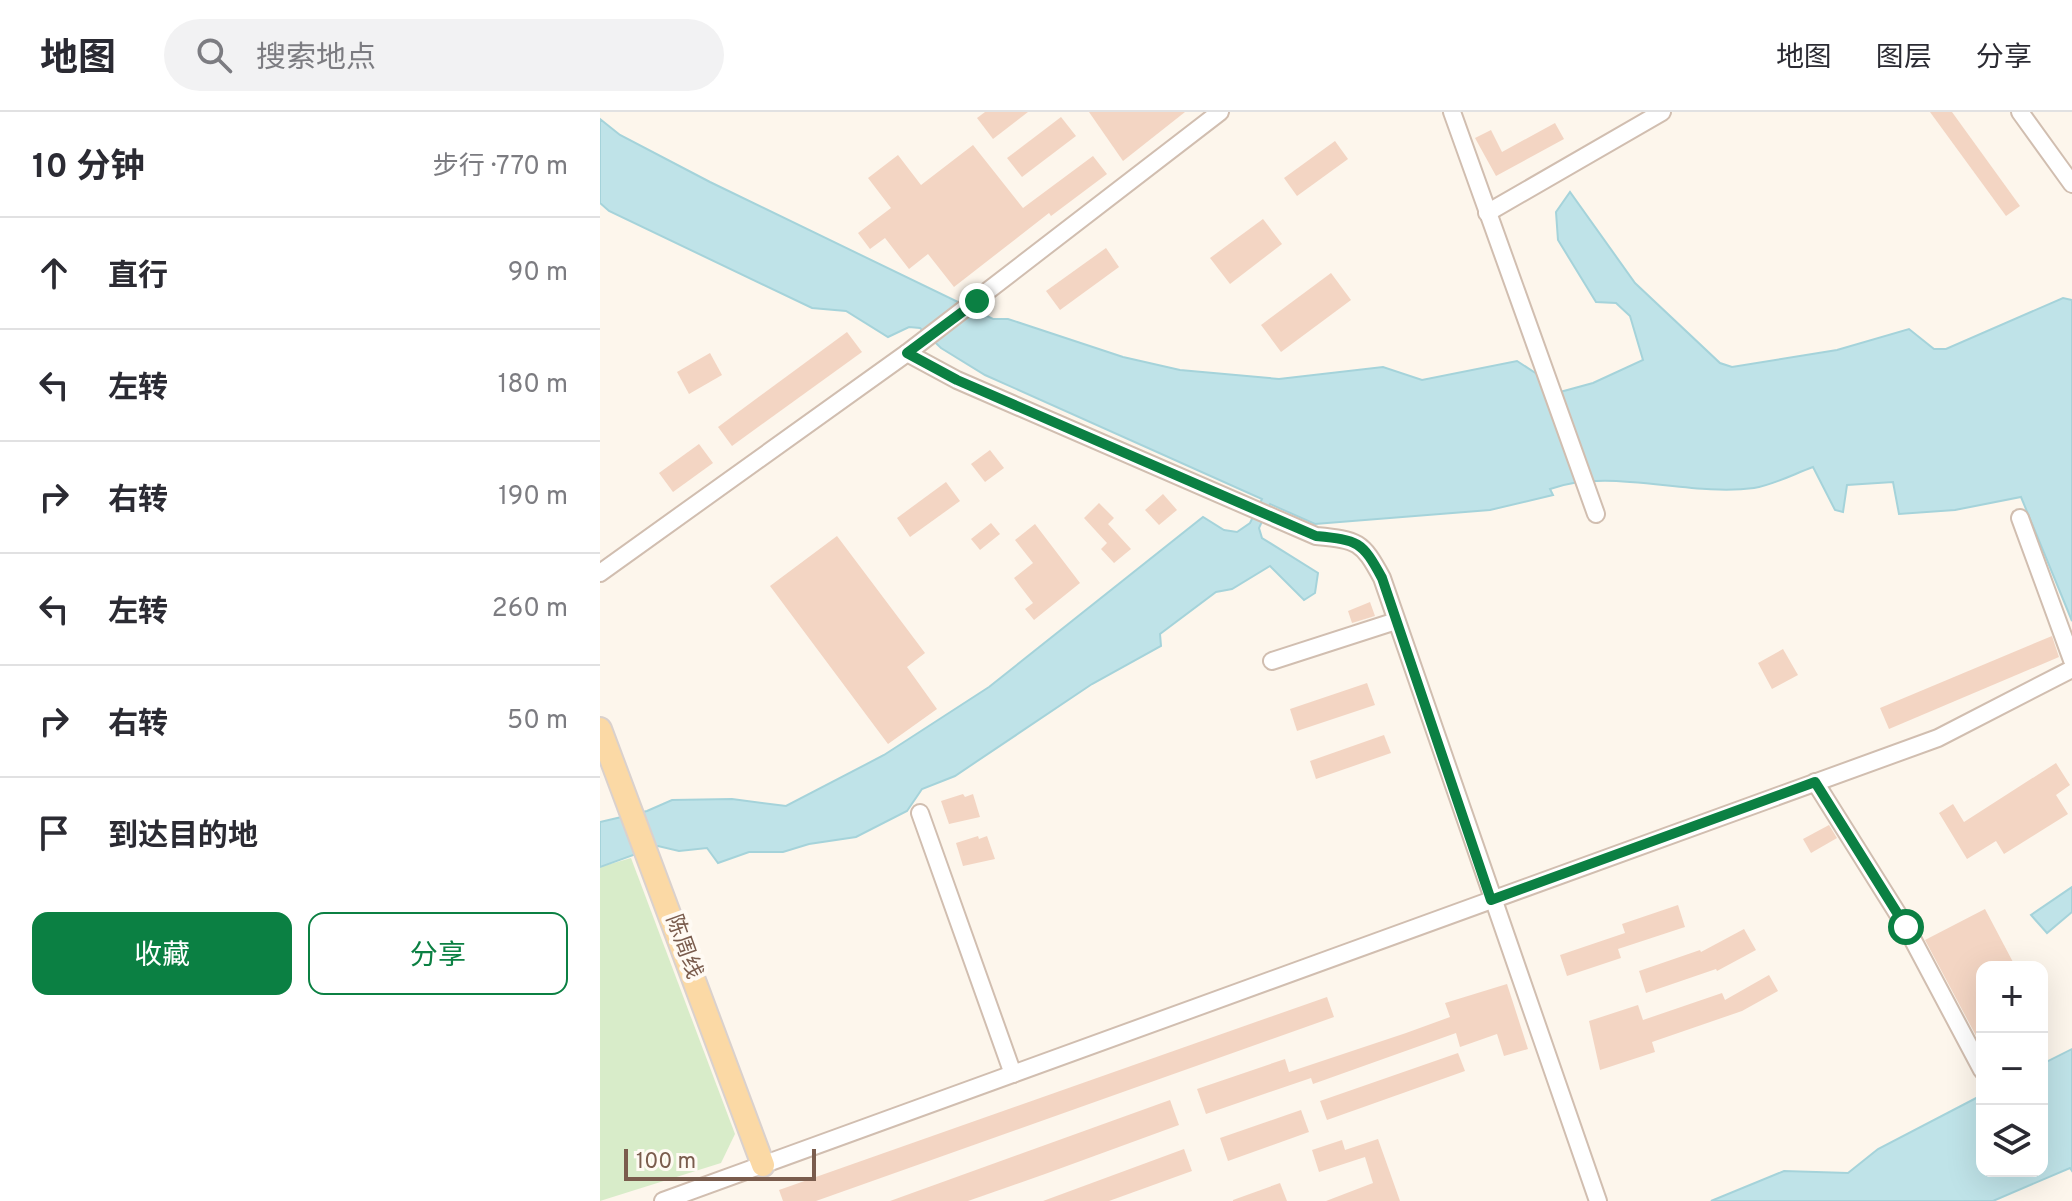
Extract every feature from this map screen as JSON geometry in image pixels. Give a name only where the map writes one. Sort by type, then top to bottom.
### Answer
[{"type":"main road","name":"陈周线","points":[[600,729],[763,1165]]},
{"type":"street","points":[[600,573],[921,343],[1220,112]]},
{"type":"street","points":[[1452,112],[1596,514]]},
{"type":"street","points":[[1487,213],[1662,112]]},
{"type":"street","points":[[2020,112],[2072,184]]},
{"type":"street","points":[[907,353],[957,380],[1316,536],[1354,539],[1368,552],[1382,578],[1491,900],[1598,1201]]},
{"type":"street","points":[[2020,518],[2072,660]]},
{"type":"street","points":[[1272,661],[1396,621]]},
{"type":"street","points":[[663,1201],[1938,738],[2072,669]]},
{"type":"street","points":[[1815,782],[1906,927],[1976,1059]]},
{"type":"street","points":[[920,813],[1013,1074]]},
{"type":"green space","points":[[631,858],[735,1134],[721,1163],[600,1201],[600,867]]},
{"type":"water","points":[[600,119],[620,135],[710,182],[993,319],[1008,319],[1123,357],[1180,370],[1279,379],[1383,367],[1422,380],[1517,361],[1537,374],[1550,372],[1560,392],[1593,383],[1643,360],[1630,316],[1616,303],[1596,302],[1558,240],[1556,212],[1570,192],[1635,283],[1720,363],[1732,367],[1837,350],[1909,329],[1934,349],[1946,349],[2063,298],[2072,300],[2072,621],[2021,497],[1955,510],[1899,514],[1893,482],[1847,485],[1843,512],[1835,510],[1813,467],[1754,488],[1703,489],[1624,481],[1573,483],[1550,489],[1553,495],[1490,510],[1315,524],[1270,504],[1259,528],[1262,538],[1318,573],[1315,593],[1304,600],[1270,566],[1232,589],[1216,592],[1160,634],[1161,646],[1092,684],[955,776],[922,789],[907,811],[856,837],[809,844],[783,852],[749,852],[718,863],[707,848],[679,851],[658,846],[600,867],[600,822],[647,811],[672,800],[732,799],[786,806],[884,755],[989,687],[1203,517],[1224,530],[1237,532],[1250,523],[1262,499],[985,375],[941,348],[920,328],[909,327],[888,337],[846,311],[812,308],[609,211],[600,203]]},
{"type":"water","points":[[2072,887],[2072,912],[2047,933],[2031,915]]},
{"type":"water","points":[[2072,1049],[2072,1171],[2070,1168],[1993,1201],[1711,1201],[1784,1171],[1848,1173],[1878,1149],[1976,1098],[1976,1177],[2048,1177],[2048,1061]]},
{"type":"building","points":[[985,112],[1028,112],[993,139],[977,118]]},
{"type":"building","points":[[1089,112],[1185,112],[1123,161]]},
{"type":"building","points":[[1930,112],[1952,112],[2020,206],[2006,216]]},
{"type":"building","points":[[1061,117],[1076,136],[1022,177],[1007,158]]},
{"type":"building","points":[[1555,123],[1564,139],[1496,176],[1475,138],[1491,130],[1502,152]]},
{"type":"building","points":[[1335,141],[1348,159],[1297,196],[1284,178]]},
{"type":"building","points":[[973,145],[1023,208],[1093,156],[1107,174],[1051,216],[1049,213],[954,287],[928,254],[909,269],[885,238],[870,249],[858,233],[891,208],[868,178],[898,155],[921,185]]},
{"type":"building","points":[[1263,219],[1282,244],[1230,284],[1210,258]]},
{"type":"building","points":[[1106,248],[1119,267],[1060,310],[1046,291]]},
{"type":"building","points":[[1331,273],[1351,300],[1281,352],[1261,325]]},
{"type":"building","points":[[847,332],[862,352],[732,446],[718,427]]},
{"type":"building","points":[[710,353],[722,375],[689,394],[677,372]]},
{"type":"building","points":[[699,444],[713,463],[673,492],[659,473]]},
{"type":"building","points":[[990,450],[1004,468],[985,482],[971,464]]},
{"type":"building","points":[[946,482],[960,501],[910,537],[897,518]]},
{"type":"building","points":[[1163,494],[1177,510],[1159,525],[1145,510]]},
{"type":"building","points":[[1099,503],[1114,518],[1108,524],[1131,549],[1114,563],[1101,549],[1107,543],[1084,518]]},
{"type":"building","points":[[991,523],[1000,534],[980,550],[971,539]]},
{"type":"building","points":[[1035,524],[1080,583],[1034,620],[1025,609],[1033,603],[1014,578],[1033,563],[1015,540]]},
{"type":"building","points":[[837,536],[925,653],[907,667],[937,709],[888,744],[770,586]]},
{"type":"building","points":[[1370,602],[1375,616],[1352,623],[1348,611]]},
{"type":"building","points":[[2052,636],[2059,657],[1889,729],[1880,708]]},
{"type":"building","points":[[1783,649],[1798,675],[1772,689],[1758,663]]},
{"type":"building","points":[[1367,683],[1375,705],[1297,731],[1290,709]]},
{"type":"building","points":[[1384,735],[1391,753],[1316,779],[1310,761]]},
{"type":"building","points":[[2056,763],[2070,785],[2056,795],[2068,814],[2004,854],[1996,841],[1967,859],[1939,813],[1953,804],[1964,822]]},
{"type":"building","points":[[963,794],[965,797],[973,794],[980,817],[949,824],[941,801]]},
{"type":"building","points":[[1829,825],[1837,838],[1811,853],[1803,839]]},
{"type":"building","points":[[978,836],[979,839],[987,836],[995,859],[963,866],[956,843]]},
{"type":"building","points":[[1678,905],[1685,927],[1618,949],[1621,958],[1567,976],[1560,955],[1625,933],[1622,924]]},
{"type":"building","points":[[1985,909],[2012,961],[1976,961],[1976,1036],[1925,940]]},
{"type":"building","points":[[1744,929],[1756,950],[1717,971],[1646,993],[1639,971],[1701,952]]},
{"type":"building","points":[[1769,975],[1778,991],[1742,1011],[1652,1042],[1655,1052],[1600,1070],[1589,1021],[1638,1005],[1643,1020],[1722,993],[1725,1000]]},
{"type":"building","points":[[1507,984],[1528,1049],[1504,1056],[1497,1034],[1460,1047],[1456,1033],[1313,1084],[1311,1078],[1206,1114],[1197,1089],[1285,1059],[1289,1072],[1406,1033],[1450,1017],[1445,1003]]},
{"type":"building","points":[[1327,997],[1334,1017],[816,1201],[783,1201],[779,1190]]},
{"type":"building","points":[[1458,1053],[1465,1071],[1327,1120],[1320,1101]]},
{"type":"building","points":[[1170,1100],[1179,1125],[1045,1174],[968,1201],[890,1201]]},
{"type":"building","points":[[1301,1110],[1309,1132],[1228,1161],[1220,1138]]},
{"type":"building","points":[[1378,1139],[1400,1201],[1326,1201],[1373,1183],[1365,1157],[1319,1172],[1312,1150],[1342,1140],[1345,1150]]},
{"type":"building","points":[[1184,1149],[1192,1171],[1109,1201],[1043,1201]]},
{"type":"building","points":[[1280,1183],[1287,1201],[1233,1201],[1233,1200]]},
{"type":"route","points":[[977,301],[907,353],[957,380],[1316,536],[1354,539],[1368,552],[1382,578],[1491,900],[1815,782],[1906,927]]}]
